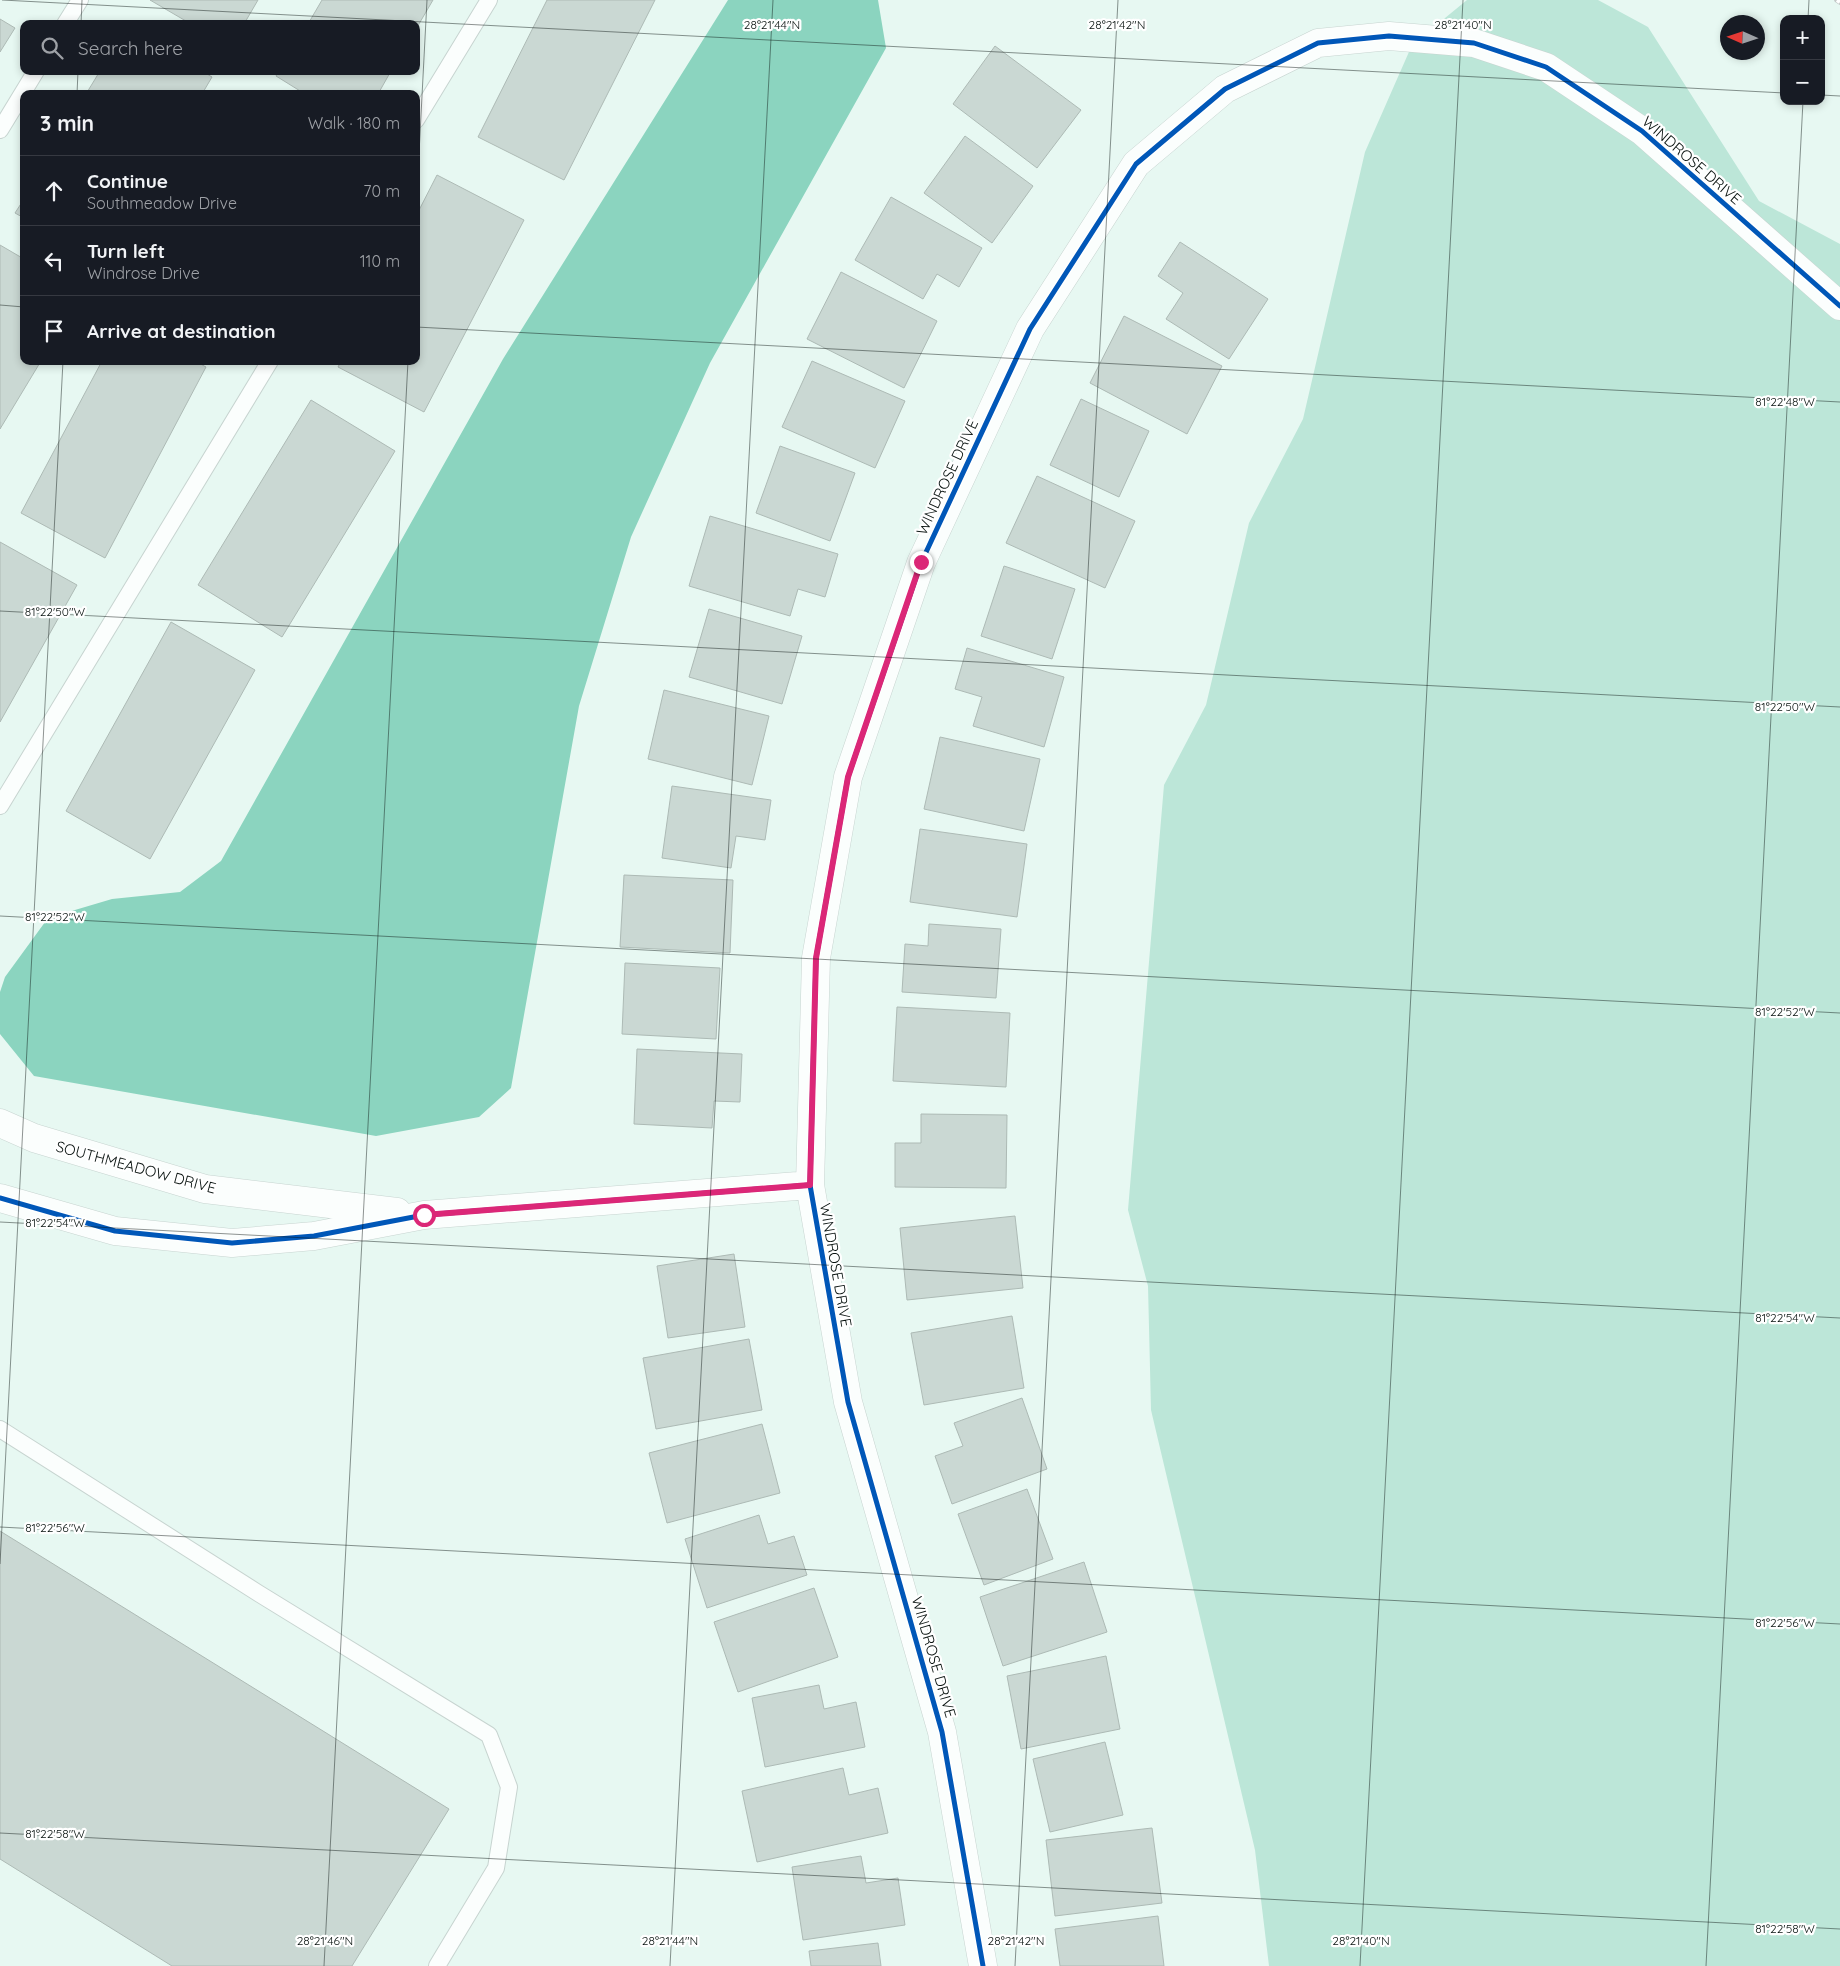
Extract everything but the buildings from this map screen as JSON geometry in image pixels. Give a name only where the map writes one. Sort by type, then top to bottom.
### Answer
[{"type":"street","name":"WINDROSE DRIVE","points":[[983,1966],[942,1732],[848,1402],[810,1185],[816,958],[848,777],[921,562],[1030,329],[1136,164],[1225,89],[1318,43],[1389,36],[1474,43],[1546,68],[1642,131],[1840,306]]},
{"type":"street","name":"SOUTHMEADOW DRIVE","points":[[0,1123],[34,1138],[205,1189],[424,1215]]},
{"type":"street","name":"SOUTHMEADOW DRIVE","points":[[0,1198],[115,1231],[232,1243],[314,1236],[424,1215],[810,1185]]},
{"type":"lane","points":[[68,20],[80,0]]},
{"type":"lane","points":[[420,113],[489,0]]},
{"type":"lane","points":[[24,90],[34,75]]},
{"type":"lane","points":[[0,130],[20,97]]},
{"type":"lane","points":[[0,806],[268,365]]},
{"type":"lane","points":[[0,1429],[258,1593],[488,1735],[509,1787],[496,1868],[437,1966]]},
{"type":"shaded area","points":[[728,0],[878,0],[886,48],[710,363],[631,537],[579,706],[511,1088],[479,1117],[376,1136],[34,1076],[0,1034],[0,992],[5,977],[48,918],[112,899],[180,892],[221,861],[503,359]]},
{"type":"shaded area","points":[[1467,0],[1598,0],[1648,27],[1759,201],[1840,244],[1840,1966],[1269,1966],[1255,1850],[1151,1410],[1148,1286],[1128,1210],[1164,785],[1206,705],[1249,523],[1303,419],[1365,152],[1412,45]]},
{"type":"cycle path","points":[[983,1966],[942,1732],[848,1402],[810,1185],[816,958],[848,777],[921,563],[1030,329],[1136,164],[1225,89],[1318,43],[1389,36],[1474,43],[1546,67],[1642,131],[1840,306]]},
{"type":"cycle path","points":[[0,1198],[115,1231],[232,1243],[314,1236],[424,1215],[810,1185]]},
{"type":"route","points":[[424,1215],[810,1185],[816,958],[848,777],[921,562]]}]
